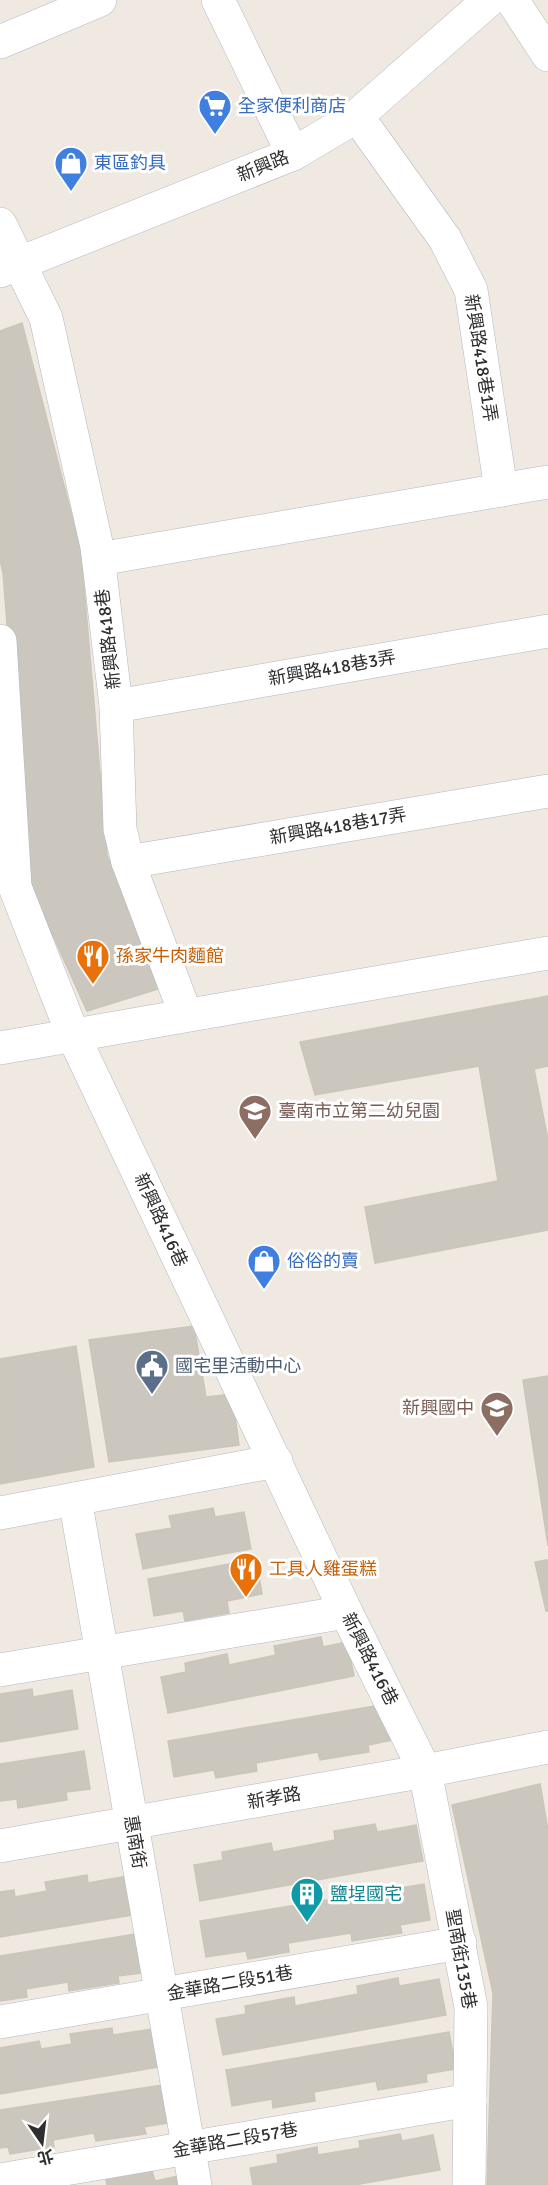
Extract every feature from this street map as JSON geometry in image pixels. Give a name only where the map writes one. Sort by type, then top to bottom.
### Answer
[{"type":"street","points":[[0,42],[100,0]]},
{"type":"street","points":[[218,0],[293,154]]},
{"type":"street","name":"新興路","points":[[10,267],[293,154],[357,116],[489,0]]},
{"type":"street","points":[[512,0],[548,55]]},
{"type":"street","name":"新興路418巷1弄","points":[[357,116],[445,239],[471,290],[501,490]]},
{"type":"street","name":"新興路418巷","points":[[0,224],[10,267],[46,318],[99,559],[116,706],[120,830],[128,862],[186,1015]]},
{"type":"street","points":[[99,559],[548,482]]},
{"type":"street","name":"新興路418巷3弄","points":[[116,706],[548,631]]},
{"type":"street","name":"新興路416巷","points":[[0,641],[8,888],[73,1035],[346,1612],[426,1771]]},
{"type":"street","name":"新興路418巷17弄","points":[[128,862],[548,791]]},
{"type":"street","points":[[0,1048],[548,953]]},
{"type":"street","points":[[0,1513],[276,1461]]},
{"type":"street","name":"惠南街","points":[[75,1499],[195,2185]]},
{"type":"street","points":[[0,1670],[346,1612]]},
{"type":"street","name":"新孝路","points":[[0,1846],[426,1771],[548,1747]]},
{"type":"street","name":"聖南街135巷","points":[[426,1771],[471,2007],[469,2185]]},
{"type":"street","name":"金華路二段51巷","points":[[0,2022],[460,1943]]},
{"type":"street","name":"金華路二段57巷","points":[[0,2180],[470,2100]]},
{"type":"building","points":[[22,323],[81,551],[107,855],[158,989],[87,1011],[27,878],[3,573],[0,560],[0,331]]},
{"type":"building","points":[[548,996],[548,1066],[534,1069],[548,1140],[548,1230],[375,1263],[365,1207],[498,1181],[479,1066],[315,1095],[300,1042]]},
{"type":"building","name":"國宅里活動中心","points":[[194,1326],[206,1397],[232,1394],[239,1445],[109,1462],[89,1340]]},
{"type":"building","points":[[76,1346],[94,1467],[0,1484],[0,1359]]},
{"type":"building","points":[[548,1376],[548,1546],[523,1380]]},
{"type":"building","points":[[213,1508],[215,1517],[244,1512],[251,1549],[143,1569],[136,1534],[172,1528],[169,1516]]},
{"type":"building","points":[[256,1559],[262,1594],[227,1601],[229,1613],[185,1621],[183,1611],[154,1616],[148,1579]]},
{"type":"building","points":[[548,1560],[548,1611],[546,1611],[535,1562]]},
{"type":"building","points":[[321,1637],[323,1647],[347,1642],[354,1676],[168,1713],[161,1677],[186,1672],[185,1663],[227,1654],[229,1665],[276,1655],[274,1646]]},
{"type":"building","points":[[32,1689],[33,1697],[72,1690],[78,1729],[0,1742],[0,1694]]},
{"type":"building","points":[[392,1703],[398,1739],[368,1745],[369,1752],[320,1760],[318,1752],[256,1763],[257,1771],[216,1778],[214,1770],[174,1777],[168,1741]]},
{"type":"building","points":[[84,1751],[90,1789],[66,1792],[67,1800],[18,1808],[17,1799],[0,1801],[0,1764]]},
{"type":"building","points":[[540,1784],[548,1830],[548,2185],[487,2185],[493,1993],[452,1805]]},
{"type":"building","name":"鹽埕國宅","points":[[375,1824],[377,1832],[416,1825],[423,1861],[200,1901],[194,1865],[223,1860],[222,1852],[271,1843],[273,1852],[335,1840],[334,1831]]},
{"type":"building","points":[[87,1875],[88,1883],[127,1876],[133,1915],[0,1937],[0,1892],[14,1890],[15,1897],[47,1891],[45,1882]]},
{"type":"building","name":"鹽埕國宅","points":[[424,1884],[430,1920],[400,1925],[402,1933],[352,1941],[351,1933],[288,1943],[289,1952],[248,1959],[246,1951],[206,1957],[200,1921]]},
{"type":"building","points":[[135,1934],[141,1973],[118,1976],[119,1983],[69,1991],[68,1982],[26,1989],[27,1997],[0,2001],[0,1956]]},
{"type":"building","points":[[398,1978],[399,1986],[439,1979],[446,2015],[223,2055],[216,2019],[246,2014],[245,2006],[294,1997],[295,2006],[358,1994],[357,1986]]},
{"type":"building","points":[[112,2028],[113,2035],[152,2029],[159,2067],[0,2094],[0,2048],[39,2041],[41,2049],[72,2044],[70,2034]]},
{"type":"building","points":[[449,2032],[456,2069],[426,2074],[427,2082],[378,2090],[376,2081],[314,2092],[315,2101],[273,2108],[272,2099],[232,2106],[226,2070]]},
{"type":"building","points":[[162,2085],[168,2123],[144,2127],[146,2134],[96,2141],[94,2133],[53,2140],[54,2147],[10,2154],[8,2147],[0,2148],[0,2110]]},
{"type":"building","points":[[400,2134],[402,2141],[433,2135],[440,2170],[354,2185],[253,2185],[250,2168],[278,2163],[277,2155],[317,2147],[318,2155],[360,2148],[359,2141]]},
{"type":"building","points":[[152,2171],[155,2181],[179,2176],[180,2185],[107,2185],[106,2180]]},
{"type":"place","name":"全家便利商店","points":[[215,135]]},
{"type":"place","name":"東區釣具","points":[[71,192]]},
{"type":"place","name":"孫家牛肉麵館","points":[[93,985]]},
{"type":"place","name":"臺南市立第二幼兒園","points":[[255,1140]]},
{"type":"place","name":"俗俗的賣","points":[[264,1290]]},
{"type":"place","name":"國宅里活動中心","points":[[152,1395]]},
{"type":"place","name":"新興國中","points":[[497,1437]]},
{"type":"place","name":"工具人雞蛋糕","points":[[246,1598]]},
{"type":"place","name":"鹽埕國宅","points":[[307,1923]]}]
